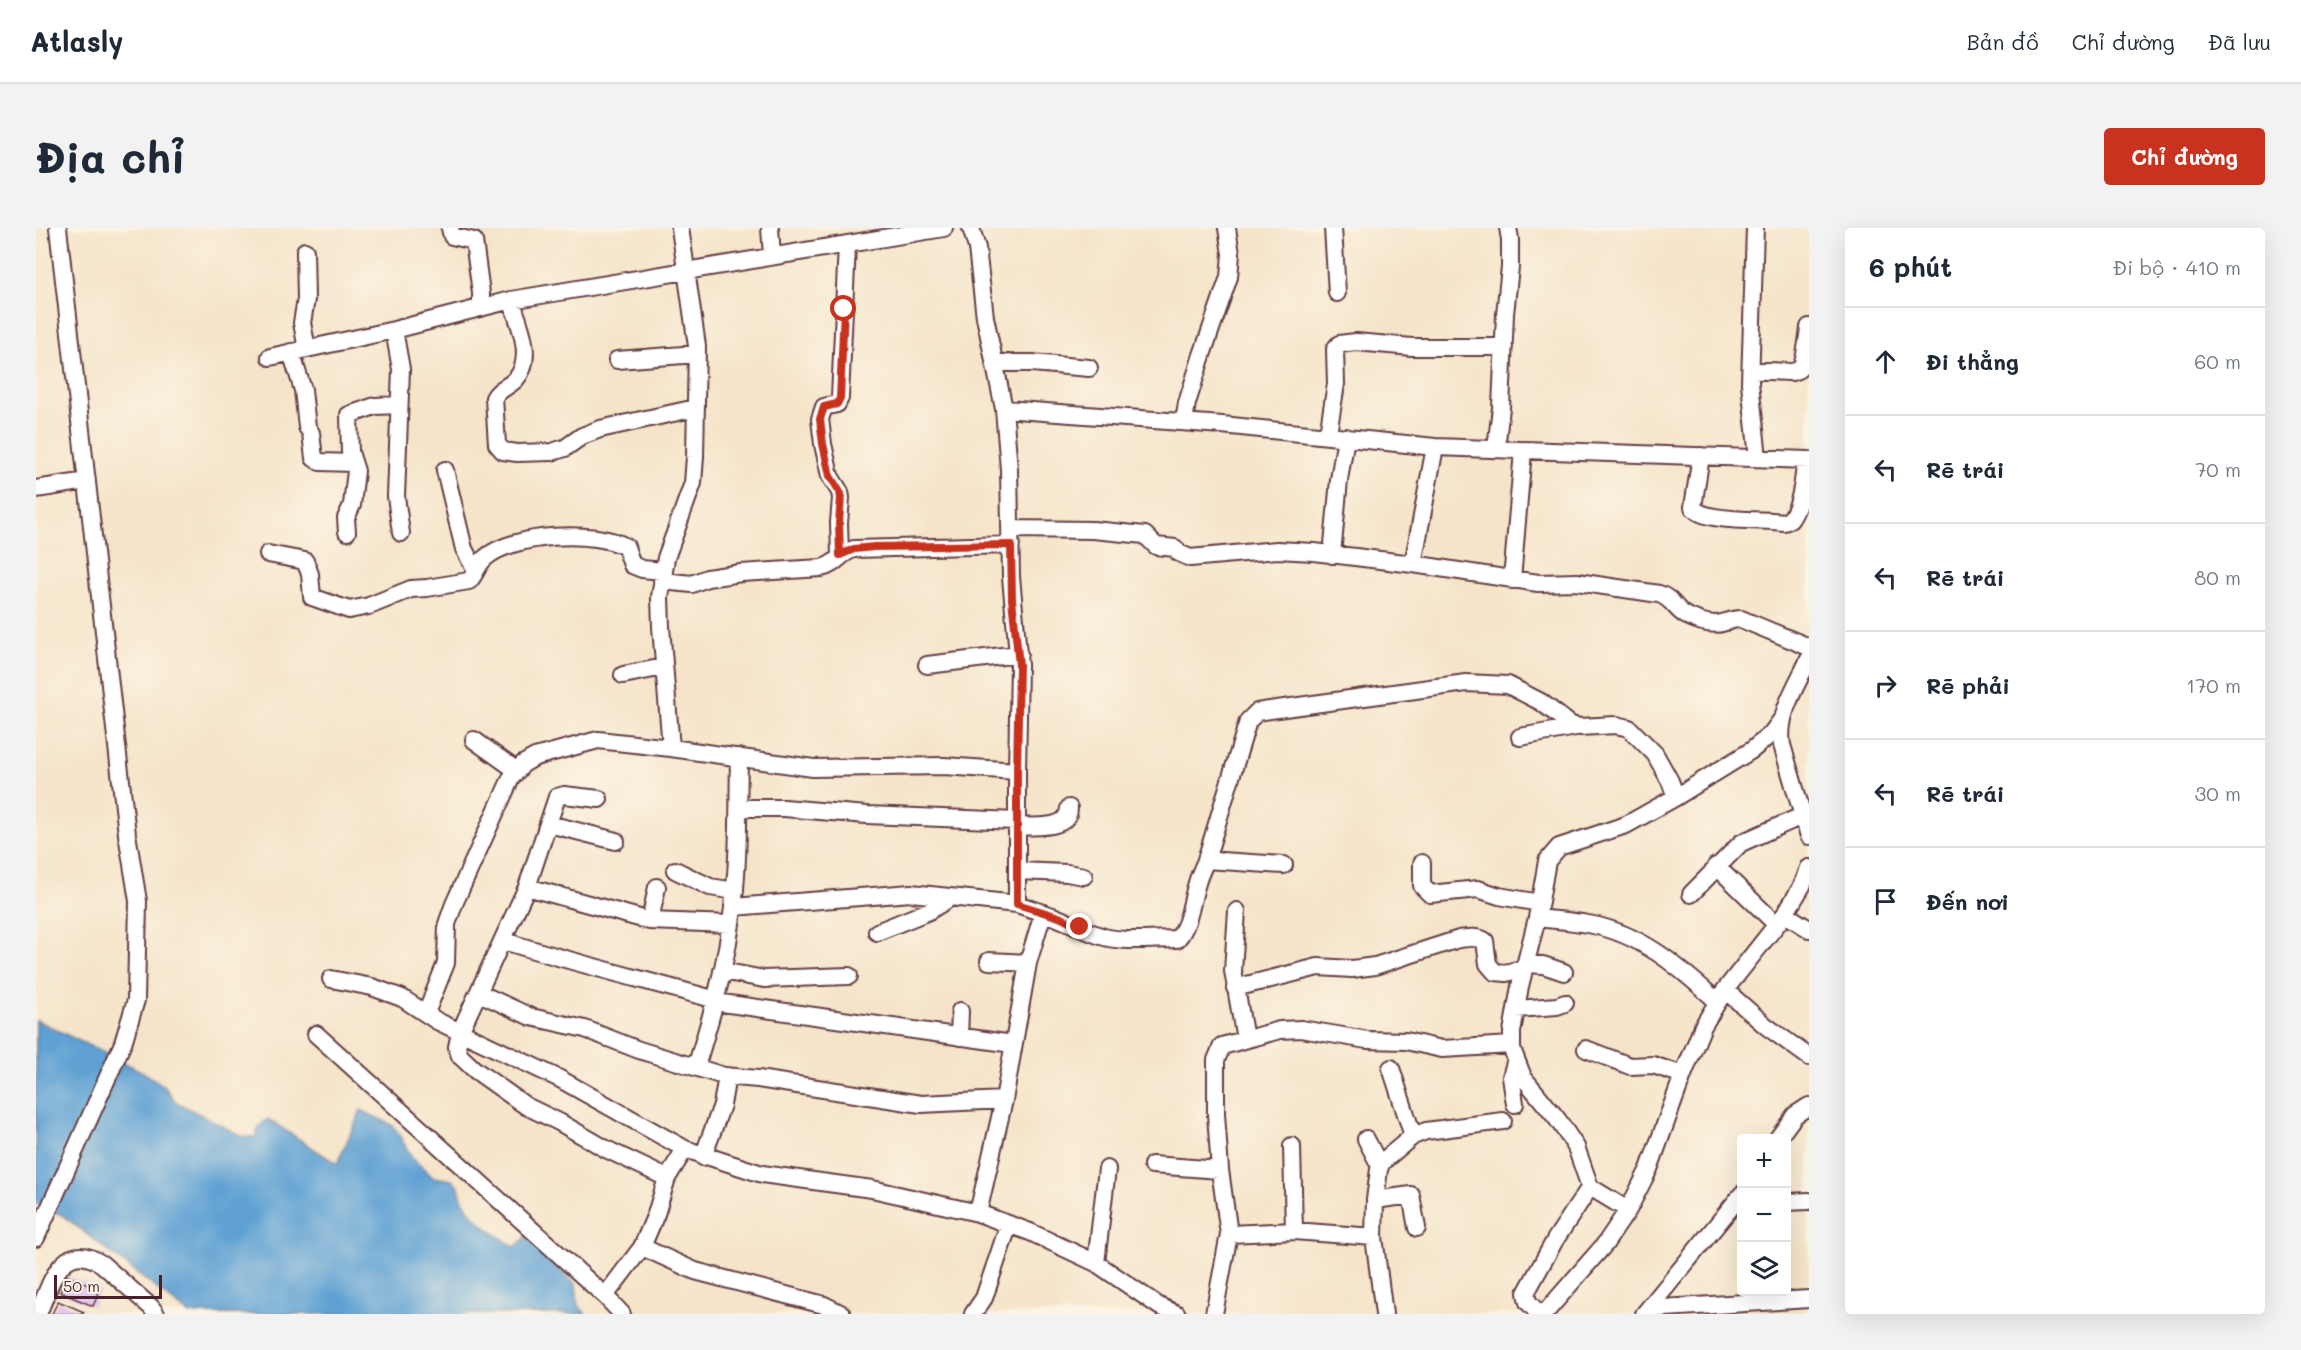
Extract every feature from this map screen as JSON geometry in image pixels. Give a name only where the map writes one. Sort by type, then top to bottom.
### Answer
[{"type":"street","points":[[36,1238],[123,1044],[136,1000],[138,901],[127,834],[58,228]]},
{"type":"street","points":[[450,228],[452,236],[474,242],[481,308]]},
{"type":"street","points":[[671,747],[660,619],[663,576],[693,483],[697,354],[680,228]]},
{"type":"street","points":[[770,228],[772,256]]},
{"type":"street","points":[[270,357],[394,330],[511,300],[944,228]]},
{"type":"street","points":[[971,228],[977,248],[985,317],[1004,410],[1012,599],[1018,654],[1017,904]]},
{"type":"street","points":[[1184,422],[1187,402],[1229,277],[1231,254],[1227,228]]},
{"type":"street","points":[[1333,228],[1337,293]]},
{"type":"street","points":[[1496,448],[1501,408],[1510,267],[1508,228]]},
{"type":"street","points":[[1755,228],[1751,395],[1758,458]]},
{"type":"street","points":[[840,555],[840,492],[828,468],[820,419],[824,407],[837,404],[840,398],[847,244]]},
{"type":"street","points":[[305,251],[306,299],[299,351],[307,427],[311,433],[314,458],[320,462],[353,463]]},
{"type":"street","points":[[511,300],[523,338],[525,355],[517,378],[496,393],[494,398],[497,444],[503,451],[526,454],[552,452],[565,448],[582,436],[600,429],[696,408]]},
{"type":"street","points":[[1751,371],[1798,371],[1807,352],[1809,327]]},
{"type":"street","points":[[394,330],[401,369],[396,496],[401,533]]},
{"type":"street","points":[[1328,434],[1336,384],[1335,349],[1339,344],[1356,342],[1412,347],[1504,347]]},
{"type":"street","points":[[617,360],[697,354]]},
{"type":"street","points":[[994,363],[1032,363],[1089,368]]},
{"type":"street","points":[[347,532],[346,518],[352,505],[356,471],[350,452],[350,415],[375,406],[399,405]]},
{"type":"street","points":[[1004,410],[1328,434],[1435,447],[1496,448],[1523,451],[1701,456],[1808,460],[1801,495],[1790,520],[1784,522],[1723,518],[1707,516],[1695,511],[1693,499],[1701,456]]},
{"type":"street","points":[[1332,555],[1339,480],[1346,436]]},
{"type":"street","points":[[1413,564],[1435,447]]},
{"type":"street","points":[[1512,580],[1523,451]]},
{"type":"street","points":[[445,470],[464,549],[476,571]]},
{"type":"street","points":[[36,489],[87,481]]},
{"type":"street","points":[[268,554],[305,561],[310,574],[312,597],[349,610],[369,606],[411,589],[469,581],[486,557],[522,540],[564,537],[593,538],[622,545],[628,550],[628,559],[632,565],[692,584],[706,578],[741,573],[830,567],[840,555],[854,549],[1093,530],[1145,535],[1155,546],[1174,548],[1191,558],[1277,550],[1413,564],[1538,584],[1577,582],[1659,594],[1670,598],[1685,615],[1707,623],[1741,619],[1809,647]]},
{"type":"street","points":[[927,665],[1018,654]]},
{"type":"street","points":[[623,675],[664,667]]},
{"type":"street","points":[[1515,1104],[1511,1077],[1516,1009],[1547,861],[1559,847],[1626,825],[1752,750],[1771,734],[1782,719],[1807,668]]},
{"type":"street","points":[[527,887],[650,921],[733,907],[911,893],[1017,904],[1043,914],[1059,917],[1101,936],[1116,939],[1177,939],[1184,930],[1248,721],[1257,712],[1474,682],[1508,685],[1529,694],[1576,727]]},
{"type":"street","points":[[1782,719],[1780,731],[1782,745],[1809,836]]},
{"type":"street","points":[[1520,737],[1576,727],[1609,724],[1629,728],[1655,754],[1676,797]]},
{"type":"street","points":[[474,740],[516,770]]},
{"type":"street","points":[[426,1013],[447,963],[447,924],[454,903],[516,770],[535,757],[591,741],[671,747],[813,768],[944,766],[1017,771]]},
{"type":"street","points":[[696,1067],[716,1001],[733,907],[740,808],[740,757]]},
{"type":"street","points":[[599,799],[559,795],[555,800],[527,887],[460,1032],[457,1047],[460,1056],[475,1070],[526,1106],[606,1149],[668,1178]]},
{"type":"street","points":[[740,808],[784,808],[1054,825],[1066,817],[1069,808]]},
{"type":"street","points":[[1691,894],[1741,843],[1804,815]]},
{"type":"street","points":[[549,824],[616,841]]},
{"type":"street","points":[[1206,860],[1284,865]]},
{"type":"street","points":[[1422,863],[1421,881],[1426,892],[1478,889],[1538,911],[1621,934],[1647,945],[1809,1057]]},
{"type":"street","points":[[1716,867],[1780,919],[1809,929]]},
{"type":"street","points":[[1544,1314],[1605,1244],[1628,1210],[1649,1168],[1703,1026],[1722,996],[1780,919],[1802,886],[1809,868]]},
{"type":"street","points":[[675,870],[710,887],[733,907]]},
{"type":"street","points":[[1017,871],[1084,876]]},
{"type":"street","points":[[650,921],[657,887]]},
{"type":"street","points":[[877,932],[929,911],[950,898]]},
{"type":"street","points":[[1237,911],[1233,959],[1235,987],[1245,1039]]},
{"type":"street","points":[[978,1213],[1004,1100],[1028,963],[1043,914]]},
{"type":"street","points":[[1235,987],[1318,967],[1352,969],[1375,966],[1459,939],[1470,938],[1485,941],[1488,964],[1495,972],[1506,973],[1525,966],[1543,965],[1563,972]]},
{"type":"street","points":[[504,941],[716,1001],[1013,1044]]},
{"type":"street","points":[[989,961],[1028,963]]},
{"type":"street","points":[[722,971],[765,979],[849,976]]},
{"type":"street","points":[[331,979],[389,992],[460,1032],[560,1080],[685,1149],[762,1174],[872,1189],[978,1213],[1009,1224],[1096,1263],[1159,1306],[1177,1314]]},
{"type":"street","points":[[479,993],[531,1017],[585,1029],[639,1050],[727,1076],[921,1104],[1004,1100]]},
{"type":"street","points":[[1516,1009],[1564,1004]]},
{"type":"street","points":[[960,1011],[960,1037]]},
{"type":"street","points":[[1214,1314],[1229,1234],[1220,1170],[1216,1114],[1216,1060],[1222,1046],[1280,1029],[1300,1029],[1358,1039],[1406,1041],[1443,1049],[1514,1052]]},
{"type":"street","points":[[316,1034],[605,1296],[622,1314]]},
{"type":"street","points":[[1586,1049],[1630,1066],[1653,1065],[1683,1075]]},
{"type":"street","points":[[1514,1052],[1523,1077],[1558,1120],[1576,1147],[1590,1186],[1628,1210]]},
{"type":"street","points":[[1390,1068],[1411,1138]]},
{"type":"street","points":[[703,1156],[723,1105],[727,1076]]},
{"type":"street","points":[[1781,1134],[1795,1115],[1809,1106]]},
{"type":"street","points":[[1399,1111],[1411,1138]]},
{"type":"street","points":[[1380,1166],[1411,1138],[1426,1131],[1503,1121]]},
{"type":"street","points":[[1366,1139],[1380,1166],[1375,1200],[1374,1237],[1388,1313]]},
{"type":"street","points":[[1292,1146],[1294,1231]]},
{"type":"street","points":[[605,1296],[642,1247],[668,1178],[685,1149]]},
{"type":"street","points":[[1152,1165],[1220,1170]]},
{"type":"street","points":[[1096,1263],[1107,1169]]},
{"type":"street","points":[[1539,1314],[1528,1302],[1526,1293],[1590,1186]]},
{"type":"street","points":[[1375,1200],[1411,1195],[1418,1228]]},
{"type":"street","points":[[1791,1202],[1809,1201]]},
{"type":"street","points":[[1646,1312],[1737,1204]]},
{"type":"street","points":[[973,1314],[984,1298],[1009,1224]]},
{"type":"street","points":[[1229,1234],[1294,1231],[1374,1237]]},
{"type":"street","points":[[642,1247],[695,1272],[824,1305],[842,1314]]},
{"type":"street","points":[[38,1314],[58,1268],[67,1260],[80,1257],[102,1264],[156,1314]]},
{"type":"street","points":[[1646,1312],[1809,1299]]},
{"type":"water","points":[[36,1020],[143,1072],[164,1086],[176,1102],[243,1137],[255,1137],[259,1127],[268,1119],[337,1164],[361,1110],[392,1125],[412,1158],[433,1177],[452,1180],[459,1186],[466,1205],[480,1222],[515,1247],[526,1237],[576,1285],[578,1305],[586,1314],[189,1314],[62,1215],[36,1204]]},
{"type":"building","points":[[67,1276],[100,1290],[93,1306],[60,1292]]},
{"type":"building","points":[[58,1301],[84,1312],[83,1314],[52,1314]]},
{"type":"route","points":[[844,309],[840,398],[837,404],[824,407],[820,419],[830,476],[841,498],[840,555],[854,549],[874,547],[1011,545],[1012,599],[1019,665],[1017,904],[1043,914],[1059,917],[1080,927]]}]
